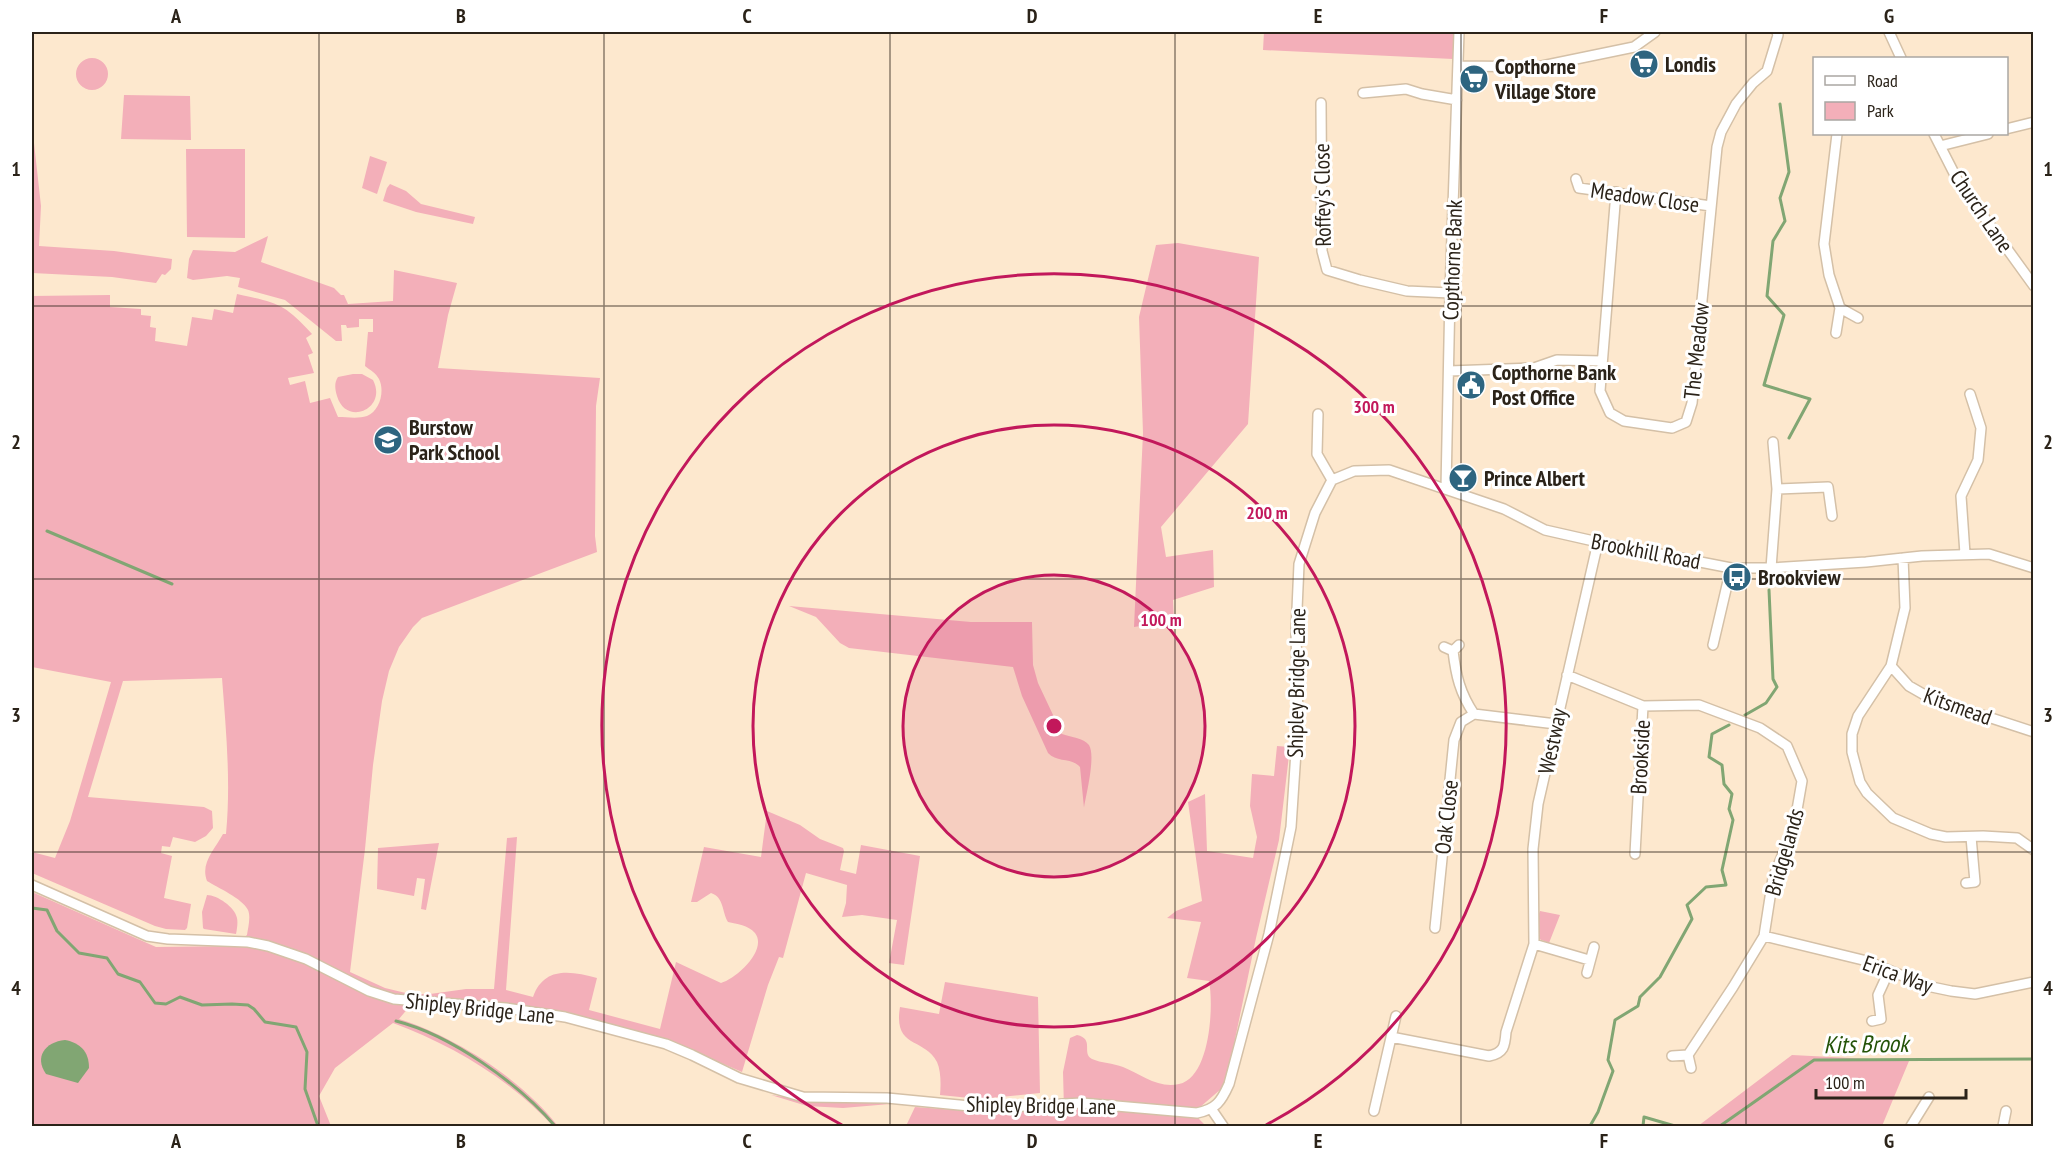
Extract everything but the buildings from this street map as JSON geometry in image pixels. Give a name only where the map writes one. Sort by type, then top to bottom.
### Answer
[{"type":"street","name":"Copthorne Bank","points":[[1446,488],[1459,32]]},
{"type":"street","points":[[1459,66],[1537,67],[1634,47],[1655,32]]},
{"type":"street","name":"The Meadow","points":[[1616,192],[1600,392],[1610,413],[1624,421],[1667,428],[1686,422],[1692,403],[1717,147],[1721,132],[1736,104],[1753,83],[1767,71],[1777,32]]},
{"type":"street","points":[[1889,32],[1901,57]]},
{"type":"street","points":[[1369,95],[1406,89],[1457,100]]},
{"type":"street","name":"Roffey's Close","points":[[1321,103],[1322,251],[1328,270],[1407,291],[1450,293]]},
{"type":"street","points":[[2008,129],[2034,122]]},
{"type":"street","points":[[1836,333],[1840,308],[1829,275],[1824,244],[1837,135]]},
{"type":"street","name":"Church Lane","points":[[1935,135],[1958,181],[2034,286]]},
{"type":"street","points":[[1940,146],[1984,135]]},
{"type":"street","name":"Meadow Close","points":[[1577,186],[1711,206]]},
{"type":"street","points":[[1840,308],[1858,318]]},
{"type":"street","points":[[1449,371],[1534,368],[1557,360],[1602,361]]},
{"type":"street","points":[[1965,554],[1961,496],[1978,460],[1981,428],[1970,394]]},
{"type":"street","points":[[1318,414],[1317,454],[1332,480],[1354,471],[1389,470],[1446,488]]},
{"type":"street","points":[[1771,568],[1777,489],[1773,442]]},
{"type":"street","name":"Shipley Bridge Lane","points":[[32,885],[147,936],[243,942],[268,946],[306,959],[369,990],[394,999],[515,1009],[565,1017],[666,1044],[692,1054],[739,1078],[804,1097],[896,1098],[990,1108],[1073,1102],[1186,1113],[1212,1110],[1222,1098],[1231,1077],[1269,934],[1291,827],[1298,721],[1296,632],[1299,564],[1315,513],[1332,480]]},
{"type":"street","points":[[1777,489],[1828,487],[1832,516]]},
{"type":"street","name":"Brookhill Road","points":[[1446,488],[1504,509],[1545,530],[1731,568],[1771,568],[1965,554],[1989,554],[2034,567]]},
{"type":"street","name":"Westway","points":[[1391,1037],[1489,1056],[1498,1054],[1504,1047],[1506,1032],[1534,944],[1533,849],[1538,804],[1598,542]]},
{"type":"street","points":[[1903,558],[1905,608],[1891,666],[1858,716],[1852,734],[1852,752],[1860,782],[1867,793],[1893,818],[1938,837],[2017,838],[2034,850]]},
{"type":"street","points":[[1713,645],[1731,568]]},
{"type":"street","points":[[1452,648],[1455,674],[1463,698],[1474,714],[1556,724]]},
{"type":"street","name":"Kitsmead","points":[[1891,666],[1909,686],[1930,698],[2034,732]]},
{"type":"street","name":"Brookside","points":[[1567,675],[1643,706],[1635,854]]},
{"type":"street","name":"Bridgelands","points":[[1643,706],[1699,705],[1760,728],[1787,746],[1802,781],[1794,826],[1773,878],[1764,936],[1688,1055]]},
{"type":"street","name":"Oak Close","points":[[1435,928],[1454,740],[1461,722],[1474,714]]},
{"type":"street","points":[[1966,883],[1975,882],[1971,837]]},
{"type":"street","name":"Erica Way","points":[[1764,936],[1866,961],[1927,986],[1963,993],[1985,992],[2034,982]]},
{"type":"street","points":[[1534,944],[1589,960]]},
{"type":"street","points":[[1587,973],[1594,947]]},
{"type":"street","points":[[1872,1021],[1881,1019],[1878,995],[1889,971]]},
{"type":"street","points":[[1374,1111],[1396,1016]]},
{"type":"street","points":[[1672,1056],[1688,1055],[1691,1068]]},
{"type":"street","points":[[1911,1126],[1929,1097]]},
{"type":"street","points":[[1212,1110],[1223,1126]]},
{"type":"street","points":[[2003,1126],[2006,1111]]},
{"type":"green space","points":[[1264,32],[1453,32],[1453,59],[1263,50]]},
{"type":"green space","points":[[92,58],[103,63],[108,74],[103,85],[92,90],[81,85],[76,74],[81,63]]},
{"type":"green space","points":[[124,95],[190,96],[191,140],[121,139]]},
{"type":"green space","points":[[32,125],[41,206],[39,246],[114,251],[172,259],[171,269],[165,275],[162,274],[156,283],[112,277],[32,273]]},
{"type":"green space","points":[[186,149],[245,149],[245,238],[187,237]]},
{"type":"green space","points":[[370,156],[387,162],[377,194],[362,188]]},
{"type":"green space","points":[[390,184],[406,191],[421,204],[475,217],[473,224],[416,212],[383,201]]},
{"type":"green space","points":[[268,236],[261,262],[334,288],[344,295],[348,304],[393,301],[394,270],[457,283],[448,315],[438,368],[600,378],[596,406],[595,536],[597,552],[422,618],[399,647],[389,671],[382,701],[350,972],[385,988],[410,994],[494,989],[507,838],[517,837],[506,990],[533,997],[544,980],[559,973],[597,978],[589,1010],[660,1029],[676,962],[721,983],[742,970],[754,955],[758,940],[755,933],[739,924],[728,922],[721,901],[715,895],[711,893],[697,902],[691,902],[704,847],[761,857],[767,811],[800,825],[820,839],[843,848],[840,870],[856,874],[861,845],[920,856],[904,965],[889,963],[897,920],[862,915],[842,917],[847,885],[806,873],[783,958],[779,957],[768,985],[742,1072],[684,1047],[560,1013],[421,1000],[421,1007],[409,1007],[399,1019],[443,1037],[486,1062],[526,1092],[558,1126],[553,1126],[518,1093],[479,1065],[437,1042],[393,1023],[335,1068],[319,1096],[331,1126],[32,1126],[32,892],[156,947],[233,946],[247,935],[249,913],[235,897],[207,881],[205,874],[209,856],[223,834],[226,834],[228,776],[222,678],[123,681],[88,797],[204,807],[212,811],[213,828],[206,836],[195,842],[173,837],[170,847],[162,846],[161,853],[172,856],[164,898],[191,904],[187,928],[185,930],[166,929],[155,926],[32,873],[32,852],[55,858],[70,821],[111,682],[32,667],[32,296],[110,295],[110,307],[141,309],[141,315],[151,316],[150,327],[156,328],[155,341],[187,346],[192,317],[212,320],[214,309],[233,313],[237,294],[271,302],[287,310],[312,334],[306,338],[313,353],[308,355],[314,373],[288,378],[290,385],[305,381],[310,403],[330,398],[338,417],[367,416],[375,410],[381,395],[381,384],[378,377],[365,366],[368,332],[373,332],[373,319],[359,319],[359,327],[347,328],[346,325],[341,325],[342,341],[336,341],[285,300],[238,287],[240,278],[227,276],[193,280],[187,278],[189,259],[193,250],[235,252]]},
{"type":"green space","points":[[1178,243],[1259,257],[1248,424],[1161,527],[1166,557],[1213,550],[1214,587],[1173,600],[1174,621],[1134,627],[1143,433],[1139,317],[1156,245]]},
{"type":"green space","points":[[362,374],[373,380],[376,390],[371,406],[356,412],[349,411],[342,405],[335,388],[338,377]]},
{"type":"green space","points":[[789,606],[971,622],[1032,622],[1033,665],[1038,683],[1062,734],[1084,741],[1091,750],[1091,766],[1084,808],[1080,767],[1048,753],[1022,696],[1013,667],[849,648],[840,643],[816,617]]},
{"type":"green space","points":[[1277,746],[1290,747],[1279,840],[1227,1078],[1221,1089],[1199,1108],[1199,1119],[1206,1126],[906,1126],[915,1107],[982,1112],[1064,1109],[1063,1072],[1070,1038],[1077,1035],[1087,1043],[1088,1053],[1092,1059],[1123,1067],[1164,1084],[1179,1084],[1189,1079],[1197,1069],[1208,1040],[1211,1007],[1209,981],[1187,978],[1201,922],[1167,918],[1176,911],[1202,901],[1188,802],[1205,794],[1207,851],[1253,858],[1257,837],[1250,806],[1252,774],[1274,776]]},
{"type":"green space","points":[[439,843],[426,910],[421,909],[425,879],[417,878],[414,896],[377,889],[378,848]]},
{"type":"green space","points":[[207,895],[220,899],[236,914],[236,934],[203,928],[202,912]]},
{"type":"green space","points":[[1540,911],[1560,915],[1549,943],[1539,939],[1537,919]]},
{"type":"green space","points":[[945,982],[1038,997],[1040,1093],[980,1099],[940,1095],[937,1062],[925,1049],[905,1036],[899,1020],[900,1007],[939,1014]]},
{"type":"green space","points":[[1792,1055],[1909,1061],[1882,1126],[1698,1126]]},
{"type":"green space","points":[[771,1095],[817,1102],[873,1100],[890,1104],[843,1108],[807,1106]]},
{"type":"shaded area","points":[[65,1040],[83,1049],[89,1062],[89,1068],[78,1083],[46,1074],[41,1062],[41,1056],[47,1047]]},
{"type":"waterway","points":[[1780,104],[1789,172],[1780,198],[1785,221],[1773,241],[1767,296],[1784,315],[1764,385],[1810,399],[1789,438]]},
{"type":"waterway","points":[[47,531],[172,584]]},
{"type":"waterway","points":[[1745,715],[1766,703],[1777,687],[1773,679],[1769,590]]},
{"type":"waterway","points":[[1590,1126],[1598,1112],[1613,1071],[1608,1060],[1615,1020],[1638,1006],[1640,997],[1660,977],[1692,919],[1687,905],[1706,887],[1726,885],[1722,870],[1733,820],[1729,809],[1732,794],[1724,784],[1722,765],[1709,757],[1712,734],[1729,725]]},
{"type":"waterway","points":[[32,908],[47,910],[57,931],[79,953],[107,958],[118,974],[140,982],[155,1003],[166,1004],[180,997],[202,1005],[248,1005],[265,1022],[296,1027],[307,1052],[305,1089],[318,1126]]},
{"type":"waterway","points":[[396,1021],[439,1037],[461,1049],[522,1093],[555,1126]]},
{"type":"waterway","name":"Kits Brook","points":[[1720,1126],[1814,1060],[2034,1059]]},
{"type":"waterway","name":"Kits Brook","points":[[1643,1126],[1644,1117],[1675,1126]]},
{"type":"place","name":"Londis","points":[[1644,64]]},
{"type":"place","name":"Copthorne Village Store","points":[[1474,79]]},
{"type":"place","name":"Copthorne Bank Post Office","points":[[1471,385]]},
{"type":"place","name":"Burstow Park School","points":[[388,440]]},
{"type":"place","name":"Prince Albert","points":[[1463,478]]},
{"type":"place","name":"Brookview","points":[[1737,577]]}]
